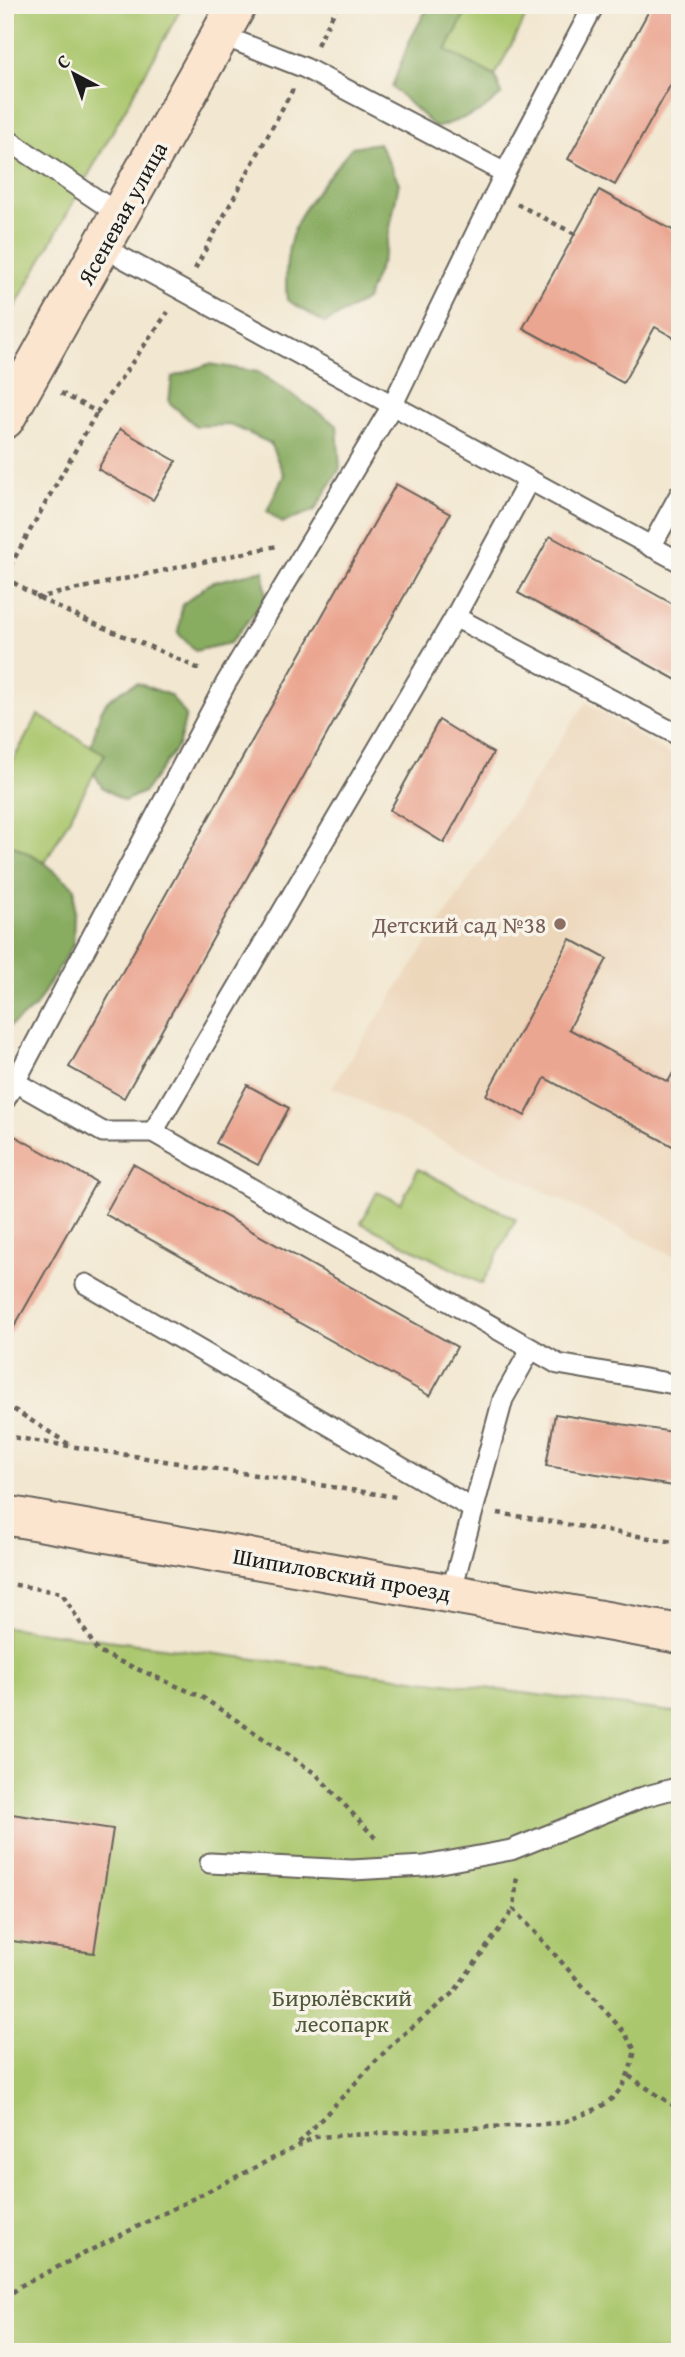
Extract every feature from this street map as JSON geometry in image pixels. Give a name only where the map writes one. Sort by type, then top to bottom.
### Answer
[{"type":"street","name":"Ясеневая улица","points":[[5,419],[229,20]]},
{"type":"street","name":"Шипиловский проезд","points":[[5,1515],[680,1634]]},
{"type":"lane","points":[[5,1100],[10,1079],[226,683],[392,405],[505,173],[594,5]]},
{"type":"lane","points":[[229,20],[305,68],[505,173]]},
{"type":"lane","points":[[5,138],[182,293],[680,562]]},
{"type":"lane","points":[[153,1132],[455,617],[528,482]]},
{"type":"lane","points":[[651,547],[680,494]]},
{"type":"lane","points":[[455,617],[680,736]]},
{"type":"lane","points":[[10,1079],[103,1132],[153,1132],[558,1364],[680,1385]]},
{"type":"lane","points":[[86,1284],[473,1509]]},
{"type":"lane","points":[[451,1594],[503,1399],[531,1349]]},
{"type":"lane","points":[[210,1863],[352,1870],[403,1867],[511,1850],[643,1797],[680,1787]]},
{"type":"path","points":[[226,683],[155,647],[36,598],[5,576],[97,412],[182,293],[338,5]]},
{"type":"path","points":[[495,194],[575,234]]},
{"type":"path","points":[[30,376],[97,412]]},
{"type":"path","points":[[36,598],[313,539]]},
{"type":"path","points":[[5,1404],[74,1448]]},
{"type":"path","points":[[5,1436],[404,1499]]},
{"type":"path","points":[[473,1509],[680,1543]]},
{"type":"path","points":[[5,1583],[62,1593],[98,1652],[202,1697],[316,1774],[403,1867]]},
{"type":"path","points":[[296,2146],[393,2043],[454,1992],[514,1909],[517,1869],[511,1850]]},
{"type":"path","points":[[5,2299],[20,2286],[315,2137],[559,2123],[595,2111],[622,2090],[629,2076],[635,2050],[624,2032],[514,1909]]},
{"type":"path","points":[[629,2076],[680,2110]]},
{"type":"shaded area","name":"Детский сад №38","points":[[586,702],[680,761],[680,1259],[332,1087]]},
{"type":"green space","points":[[5,5],[183,5],[5,325]]},
{"type":"green space","points":[[429,5],[470,5],[446,50],[495,76],[502,94],[480,112],[436,128],[392,87],[409,42]]},
{"type":"green space","points":[[470,5],[532,5],[495,76],[446,51]]},
{"type":"green space","points":[[379,143],[399,183],[385,253],[366,300],[325,323],[287,300],[286,274],[293,233],[310,200],[352,147]]},
{"type":"green space","points":[[209,364],[258,372],[337,425],[340,468],[315,510],[282,523],[267,511],[284,475],[270,443],[231,425],[196,426],[169,402],[172,377]]},
{"type":"green space","points":[[264,570],[266,598],[230,643],[195,651],[178,633],[182,605],[210,583]]},
{"type":"green space","points":[[137,683],[170,695],[186,715],[179,744],[144,792],[124,801],[102,787],[94,773],[105,754],[91,746],[100,714],[108,701]]},
{"type":"green space","points":[[38,715],[105,754],[45,863],[5,841],[5,775]]},
{"type":"green space","points":[[5,841],[45,863],[75,888],[73,945],[35,1007],[5,1030]]},
{"type":"green space","points":[[418,1169],[516,1219],[482,1284],[361,1223],[377,1192],[401,1203]]},
{"type":"green space","name":"Бирюлёвский лесопарк","points":[[5,1627],[680,1713],[680,2352],[5,2352]]},
{"type":"building","points":[[652,5],[680,5],[680,68],[615,185],[568,159]]},
{"type":"building","points":[[599,190],[680,234],[680,341],[655,327],[623,383],[523,328]]},
{"type":"building","points":[[120,429],[176,461],[153,500],[98,469]]},
{"type":"building","points":[[396,484],[450,514],[124,1098],[69,1067]]},
{"type":"building","points":[[550,536],[680,608],[680,682],[518,593]]},
{"type":"building","points":[[439,720],[493,753],[444,843],[390,810]]},
{"type":"building","points":[[570,939],[607,959],[569,1029],[668,1082],[680,1060],[680,1150],[545,1078],[525,1116],[486,1095]]},
{"type":"building","points":[[247,1085],[289,1108],[258,1165],[216,1143]]},
{"type":"building","points":[[13,1135],[96,1182],[5,1343],[5,1149]]},
{"type":"building","points":[[133,1164],[457,1347],[430,1396],[105,1214]]},
{"type":"building","points":[[555,1414],[680,1433],[680,1487],[546,1466]]},
{"type":"building","points":[[5,1813],[113,1829],[94,1953],[5,1940]]},
{"type":"place","name":"Детский сад №38","points":[[560,924]]}]
